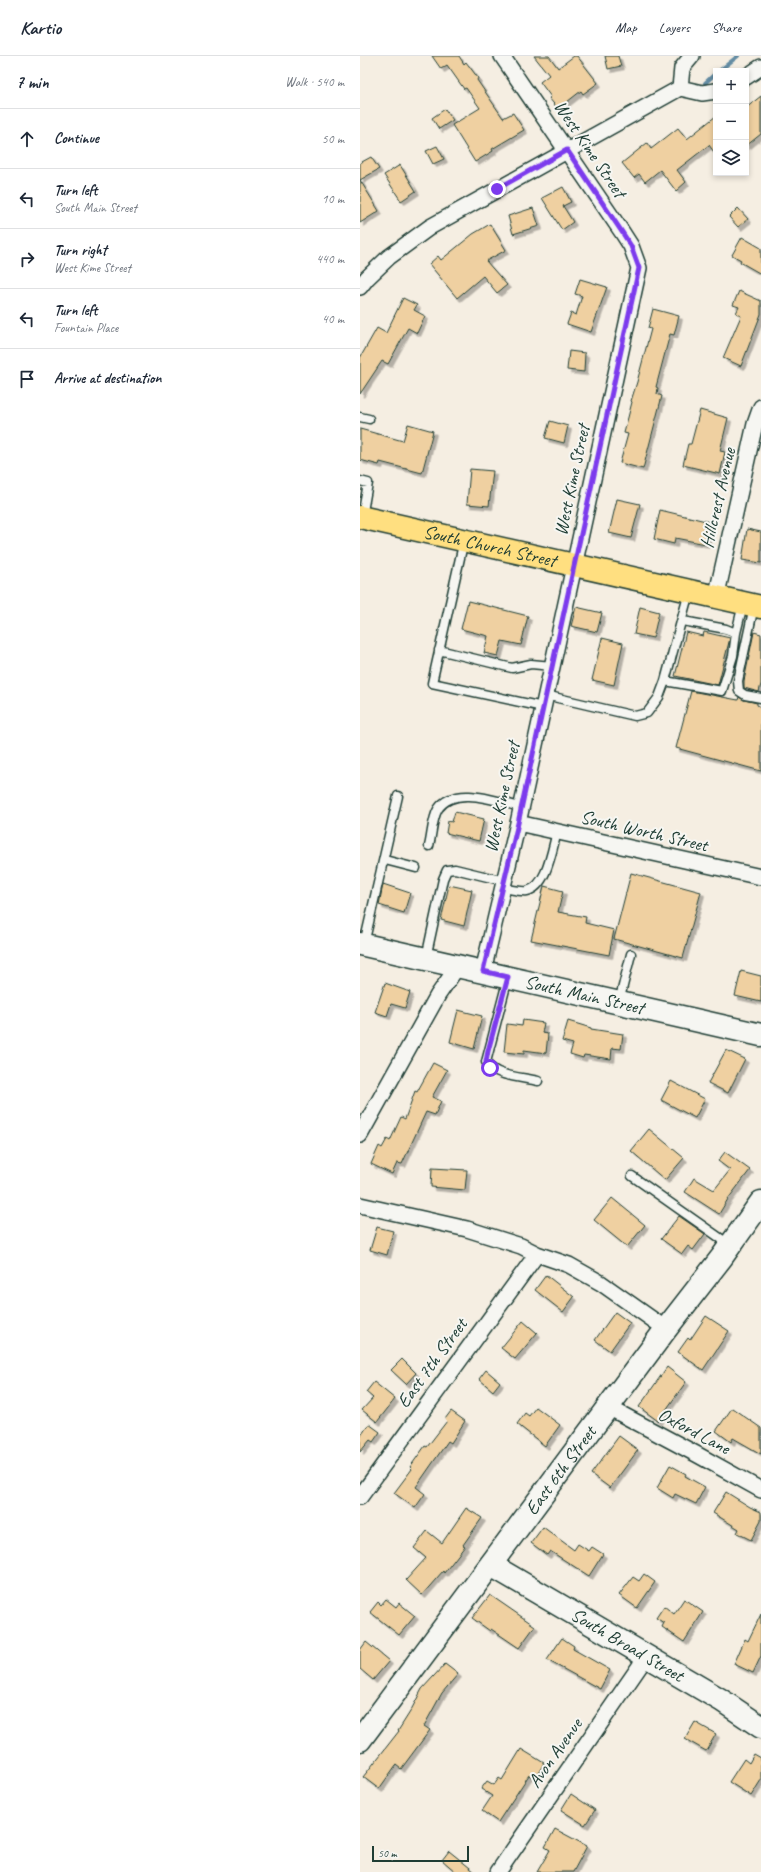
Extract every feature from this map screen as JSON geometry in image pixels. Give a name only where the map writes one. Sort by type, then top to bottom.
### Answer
[{"type":"main road","name":"South Church Street","points":[[361,517],[716,598],[753,605]]},
{"type":"street","name":"West Kime Street","points":[[483,971],[518,823],[639,268],[628,241],[502,56]]},
{"type":"street","points":[[680,88],[682,68],[692,56]]},
{"type":"street","points":[[749,75],[761,67]]},
{"type":"street","points":[[362,277],[430,226],[680,88],[702,93],[713,91]]},
{"type":"street","name":"Hillcrest Avenue","points":[[716,598],[755,424],[761,407]]},
{"type":"street","name":"South Worth Street","points":[[518,823],[761,877]]},
{"type":"street","name":"South Main Street","points":[[362,945],[483,971],[761,1035]]},
{"type":"street","points":[[360,1135],[438,995],[458,966]]},
{"type":"street","name":"East 6th Street","points":[[360,1740],[492,1565],[666,1329],[730,1246],[761,1202]]},
{"type":"street","points":[[360,1205],[494,1236],[521,1246],[537,1254],[569,1265],[601,1283],[666,1329]]},
{"type":"street","name":"East 7th Street","points":[[360,1497],[537,1254]]},
{"type":"street","name":"Oxford Lane","points":[[608,1407],[761,1490]]},
{"type":"street","name":"South Broad Street","points":[[492,1565],[721,1700],[760,1725]]},
{"type":"street","name":"Avon Avenue","points":[[498,1872],[646,1657]]},
{"type":"lane","points":[[360,417],[369,419]]},
{"type":"lane","points":[[360,481],[368,483],[361,517]]},
{"type":"lane","points":[[464,540],[432,683],[635,716],[647,713],[659,697],[666,681],[690,591]]},
{"type":"lane","points":[[666,681],[722,691],[733,656],[736,633],[753,605]]},
{"type":"lane","points":[[753,605],[738,682],[739,691],[745,695],[761,698]]},
{"type":"lane","points":[[683,621],[726,629],[736,633]]},
{"type":"lane","points":[[439,650],[512,668],[531,664],[552,666]]},
{"type":"lane","points":[[362,945],[385,860],[398,796]]},
{"type":"lane","points":[[429,846],[438,809],[452,798],[473,796],[521,807]]},
{"type":"lane","points":[[425,959],[443,879],[447,870],[455,869],[526,891],[535,888],[542,881],[557,832]]},
{"type":"lane","points":[[385,860],[416,868]]},
{"type":"lane","points":[[618,1002],[631,954]]},
{"type":"lane","points":[[508,977],[486,1062],[490,1068],[499,1073],[538,1081]]},
{"type":"lane","points":[[632,1176],[730,1246]]},
{"type":"building","points":[[432,56],[459,56],[464,64],[466,62],[478,78],[477,80],[503,118],[513,113],[524,130],[492,149],[493,151],[475,162],[452,125],[480,108],[447,65],[441,69]]},
{"type":"building","points":[[534,56],[549,56],[558,68],[574,56],[577,56],[598,83],[583,94],[581,91],[558,109],[549,98],[551,97],[540,82],[549,75]]},
{"type":"building","points":[[605,56],[618,56],[621,66],[608,69]]},
{"type":"building","points":[[761,96],[761,134],[749,144],[749,140],[749,106]]},
{"type":"building","points":[[445,109],[453,120],[439,129],[432,118]]},
{"type":"building","points":[[713,118],[713,151],[709,145],[677,170],[686,182],[676,191],[660,170],[645,182],[639,174],[634,178],[622,163],[647,143],[651,149],[678,128],[687,139]]},
{"type":"building","points":[[437,146],[444,159],[433,164],[426,151]]},
{"type":"building","points":[[371,157],[379,169],[360,180],[360,163]]},
{"type":"building","points":[[400,165],[416,191],[401,201],[384,175]]},
{"type":"building","points":[[360,180],[379,211],[360,223]]},
{"type":"building","points":[[563,187],[571,202],[563,206],[573,222],[562,230],[542,198]]},
{"type":"building","points":[[533,208],[539,226],[513,234],[508,216]]},
{"type":"building","points":[[738,208],[748,219],[738,227],[729,217]]},
{"type":"building","points":[[490,224],[506,250],[486,261],[507,285],[497,293],[483,276],[457,298],[429,264],[438,256],[441,260],[473,234]]},
{"type":"building","points":[[742,237],[761,248],[761,274],[740,262],[741,260],[732,255]]},
{"type":"building","points":[[580,279],[607,287],[591,332],[567,324],[571,313],[576,315],[582,296],[575,294]]},
{"type":"building","points":[[739,291],[761,301],[761,314],[741,366],[723,358],[741,316],[736,313],[739,307],[733,305]]},
{"type":"building","points":[[403,298],[417,305],[414,310],[425,316],[417,333],[408,328],[388,364],[382,361],[360,394],[360,358],[377,328],[386,333]]},
{"type":"building","points":[[653,309],[679,316],[674,335],[670,334],[656,387],[658,388],[657,394],[662,396],[643,469],[620,463],[628,434],[624,433],[631,401],[651,329],[648,328]]},
{"type":"building","points":[[569,351],[585,353],[584,372],[567,370]]},
{"type":"building","points":[[700,410],[728,418],[720,451],[725,452],[720,474],[683,465],[688,444],[691,444]]},
{"type":"building","points":[[550,421],[568,426],[564,443],[545,438]]},
{"type":"building","points":[[408,424],[433,431],[422,473],[380,462],[379,465],[360,460],[360,429],[403,441]]},
{"type":"building","points":[[470,469],[493,471],[489,506],[467,504]]},
{"type":"building","points":[[617,499],[640,504],[631,538],[609,533]]},
{"type":"building","points":[[660,510],[710,522],[706,544],[675,538],[674,544],[654,539]]},
{"type":"building","points":[[747,529],[761,532],[761,563],[742,560]]},
{"type":"building","points":[[468,601],[528,616],[521,645],[502,641],[498,656],[484,653],[488,636],[461,629]]},
{"type":"building","points":[[576,607],[602,613],[597,632],[571,626]]},
{"type":"building","points":[[640,607],[659,612],[653,638],[634,634]]},
{"type":"building","points":[[686,632],[703,636],[704,632],[730,638],[718,685],[675,676]]},
{"type":"building","points":[[754,632],[761,634],[761,684],[759,692],[744,688],[744,681]]},
{"type":"building","points":[[602,638],[623,643],[614,685],[592,680]]},
{"type":"building","points":[[691,691],[738,700],[739,697],[744,700],[757,703],[757,705],[761,707],[761,771],[676,748]]},
{"type":"building","points":[[455,812],[484,819],[479,841],[446,833],[448,821],[452,822]]},
{"type":"building","points":[[631,873],[701,892],[683,958],[614,939]]},
{"type":"building","points":[[383,884],[410,893],[404,913],[379,905]]},
{"type":"building","points":[[449,885],[472,890],[464,926],[441,920]]},
{"type":"building","points":[[544,886],[563,891],[558,912],[586,917],[585,923],[614,930],[609,955],[531,940]]},
{"type":"building","points":[[741,971],[761,976],[761,1002],[735,996]]},
{"type":"building","points":[[385,983],[410,992],[405,1008],[391,1004],[387,1016],[375,1012]]},
{"type":"building","points":[[458,1010],[482,1016],[474,1049],[450,1042]]},
{"type":"building","points":[[523,1020],[544,1023],[542,1033],[548,1034],[546,1053],[524,1050],[524,1054],[504,1052],[507,1024],[522,1026]]},
{"type":"building","points":[[568,1021],[591,1029],[623,1034],[621,1049],[612,1048],[611,1059],[584,1055],[583,1058],[570,1054],[573,1044],[562,1041]]},
{"type":"building","points":[[726,1050],[745,1059],[728,1093],[708,1083]]},
{"type":"building","points":[[433,1063],[447,1070],[432,1097],[441,1101],[435,1115],[426,1112],[402,1164],[397,1163],[392,1174],[371,1164],[379,1146],[382,1148],[387,1139],[390,1141],[401,1117],[405,1119],[415,1091],[417,1092]]},
{"type":"building","points":[[671,1081],[705,1099],[695,1118],[661,1100]]},
{"type":"building","points":[[649,1129],[684,1158],[665,1180],[631,1151]]},
{"type":"building","points":[[725,1152],[750,1170],[728,1199],[719,1214],[685,1192],[694,1178],[714,1190],[730,1170],[718,1161]]},
{"type":"building","points":[[432,1168],[467,1170],[465,1190],[431,1187]]},
{"type":"building","points":[[612,1198],[645,1225],[627,1247],[594,1220]]},
{"type":"building","points":[[679,1216],[705,1234],[693,1250],[688,1246],[682,1254],[661,1239]]},
{"type":"building","points":[[377,1227],[393,1231],[387,1255],[370,1250]]},
{"type":"building","points":[[546,1275],[574,1297],[563,1312],[535,1290]]},
{"type":"building","points":[[615,1312],[630,1323],[610,1351],[595,1340]]},
{"type":"building","points":[[706,1316],[729,1331],[703,1370],[678,1352],[688,1338],[690,1340]]},
{"type":"building","points":[[523,1321],[537,1333],[515,1359],[501,1348]]},
{"type":"building","points":[[402,1359],[416,1373],[406,1384],[391,1370]]},
{"type":"building","points":[[667,1367],[686,1382],[658,1421],[639,1407]]},
{"type":"building","points":[[486,1370],[500,1382],[493,1391],[479,1379]]},
{"type":"building","points":[[374,1382],[395,1399],[377,1422],[362,1410],[373,1398],[366,1392]]},
{"type":"building","points":[[536,1407],[560,1425],[545,1446],[517,1424],[525,1413],[529,1416]]},
{"type":"building","points":[[732,1408],[761,1428],[761,1454],[733,1438],[731,1442],[716,1431]]},
{"type":"building","points":[[451,1411],[465,1421],[451,1443],[448,1441],[416,1487],[425,1494],[415,1508],[394,1493],[412,1469],[410,1467],[425,1446],[427,1447],[447,1421],[445,1419]]},
{"type":"building","points":[[369,1424],[380,1432],[373,1442],[370,1440],[360,1452],[360,1437]]},
{"type":"building","points":[[619,1436],[638,1450],[610,1488],[591,1474]]},
{"type":"building","points":[[670,1465],[686,1474],[685,1476],[705,1487],[696,1504],[675,1494],[673,1498],[657,1488]]},
{"type":"building","points":[[726,1492],[761,1512],[761,1521],[751,1540],[737,1533],[739,1529],[713,1513]]},
{"type":"building","points":[[466,1508],[482,1518],[463,1545],[465,1546],[444,1573],[443,1571],[422,1595],[406,1580],[426,1558],[414,1548],[427,1531],[442,1543]]},
{"type":"building","points":[[543,1527],[574,1550],[578,1544],[589,1551],[592,1547],[603,1554],[589,1576],[550,1551],[547,1555],[531,1543]]},
{"type":"building","points":[[644,1574],[655,1582],[637,1608],[619,1595],[633,1577],[639,1581]]},
{"type":"building","points":[[490,1595],[535,1626],[519,1648],[491,1629],[490,1631],[472,1618]]},
{"type":"building","points":[[386,1599],[396,1607],[399,1603],[415,1616],[399,1635],[370,1612],[378,1602],[381,1605]]},
{"type":"building","points":[[684,1599],[703,1612],[684,1642],[662,1627],[664,1623],[656,1618],[664,1606],[674,1614]]},
{"type":"building","points":[[761,1614],[761,1656],[753,1673],[734,1664],[745,1639],[748,1641]]},
{"type":"building","points":[[562,1638],[574,1646],[573,1649],[610,1670],[600,1689],[547,1660]]},
{"type":"building","points":[[366,1642],[389,1661],[373,1680],[360,1669],[360,1650]]},
{"type":"building","points":[[445,1664],[458,1674],[442,1693],[424,1726],[430,1730],[401,1769],[396,1765],[379,1789],[363,1777],[399,1731],[422,1689]]},
{"type":"building","points":[[695,1722],[716,1734],[706,1751],[685,1739]]},
{"type":"building","points":[[521,1749],[544,1763],[535,1779],[529,1775],[498,1822],[482,1811],[492,1796],[481,1789],[487,1781],[494,1785],[499,1778],[502,1780]]},
{"type":"building","points":[[754,1754],[761,1758],[761,1780],[751,1796],[729,1782],[744,1759],[749,1763]]},
{"type":"building","points":[[571,1794],[595,1810],[585,1825],[561,1810]]},
{"type":"building","points":[[555,1829],[587,1846],[573,1872],[537,1872],[550,1850],[545,1847]]},
{"type":"building","points":[[449,1851],[475,1872],[456,1872],[442,1860]]},
{"type":"waterway","points":[[723,68],[738,56]]},
{"type":"waterway","points":[[705,83],[713,76]]},
{"type":"route","points":[[490,1068],[486,1062],[488,1051],[508,977],[483,971],[518,823],[639,268],[631,246],[567,150],[497,189]]}]
